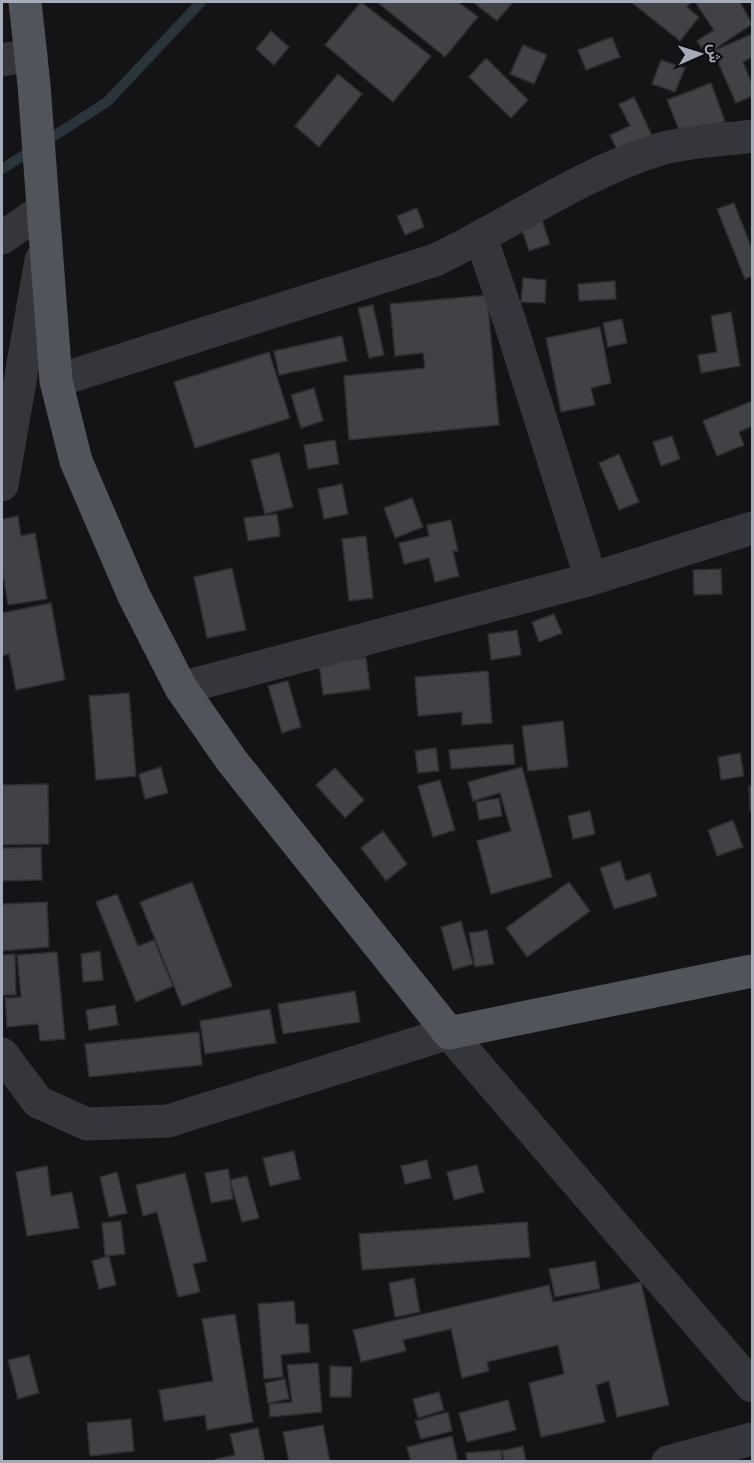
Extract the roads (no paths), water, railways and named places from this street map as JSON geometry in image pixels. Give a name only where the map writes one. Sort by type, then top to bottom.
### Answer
[{"type":"main road","points":[[25,2],[22,67],[43,210],[56,381],[76,461],[134,596],[182,688],[232,761],[449,1033],[753,971]]},
{"type":"street","points":[[56,381],[435,260],[481,238],[566,189],[658,150],[753,136]]},
{"type":"street","points":[[2,238],[43,210]]},
{"type":"street","points":[[2,485],[43,210]]},
{"type":"street","points":[[481,238],[591,579]]},
{"type":"street","points":[[182,688],[591,579],[753,528]]},
{"type":"street","points":[[2,1055],[38,1102],[87,1124],[168,1121],[449,1033],[753,1386]]},
{"type":"street","points":[[668,1461],[753,1439]]},
{"type":"waterway","points":[[2,169],[107,102],[201,2]]}]
